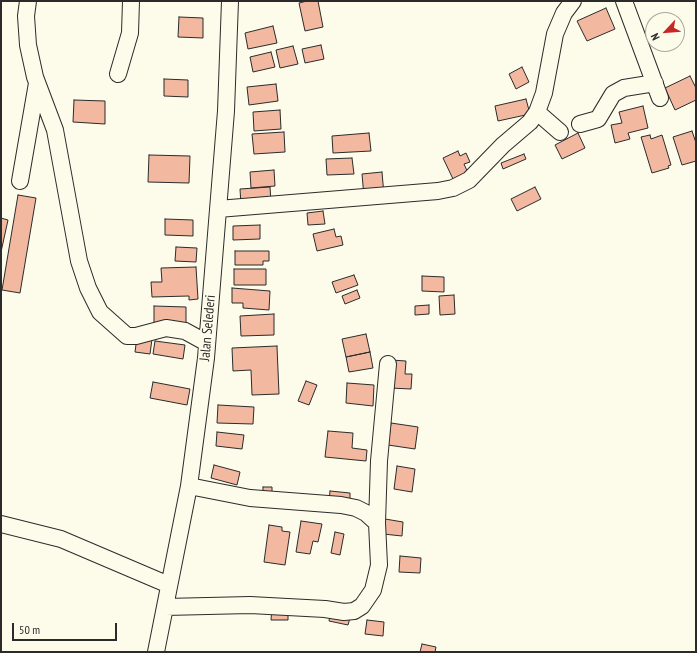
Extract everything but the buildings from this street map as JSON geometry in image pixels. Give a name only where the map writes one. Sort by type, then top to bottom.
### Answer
[{"type":"street","points":[[28,1],[26,16],[28,45],[37,83],[55,130],[79,262],[88,288],[100,312],[119,331],[127,336],[136,336],[166,328],[185,331],[207,343]]},
{"type":"street","points":[[118,74],[130,33],[131,1]]},
{"type":"street","name":"Jalan Selederi","points":[[156,652],[168,585],[189,486],[207,343],[226,111],[230,1]]},
{"type":"street","points":[[218,209],[390,196],[453,188],[469,180],[503,145],[530,122],[537,112],[544,92],[555,34],[564,13],[572,1]]},
{"type":"street","points":[[624,1],[660,98]]},
{"type":"street","points":[[580,124],[598,119],[613,94],[624,88],[655,82]]},
{"type":"street","points":[[20,181],[37,83]]},
{"type":"street","points":[[537,112],[560,132]]},
{"type":"street","points":[[164,607],[250,605],[325,609],[344,612],[354,611],[362,606],[373,590],[379,565],[376,523],[379,461],[388,364]]},
{"type":"street","points":[[189,486],[250,498],[356,508],[366,513],[376,523]]},
{"type":"street","points":[[1,524],[61,539],[168,585]]}]
